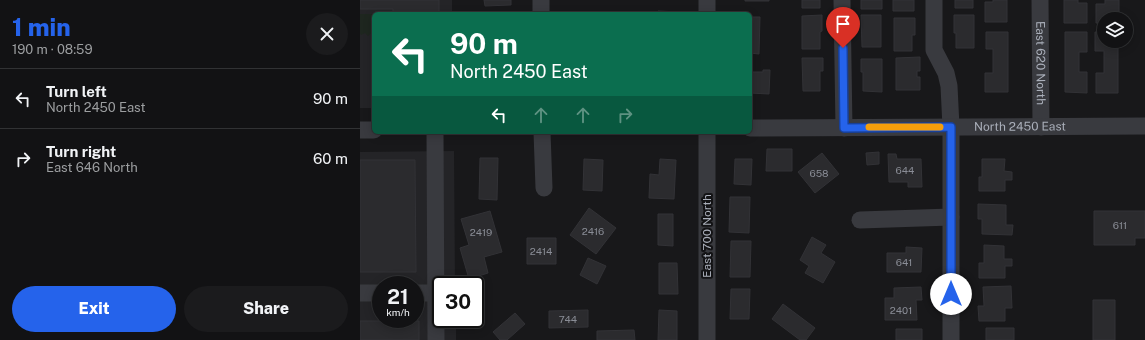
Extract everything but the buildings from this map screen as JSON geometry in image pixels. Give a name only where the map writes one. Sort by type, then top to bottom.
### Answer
[{"type":"street","points":[[541,0],[541,12]]},
{"type":"street","points":[[707,0],[707,12]]},
{"type":"street","points":[[842,0],[844,128]]},
{"type":"street","points":[[934,0],[934,50],[946,73],[949,86],[951,127],[951,340]]},
{"type":"street","name":"East 620 North","points":[[1040,0],[1041,127]]},
{"type":"street","name":"North 2450 East","points":[[752,128],[1145,126]]},
{"type":"street","points":[[360,130],[372,130]]},
{"type":"street","points":[[435,134],[436,276]]},
{"type":"street","points":[[542,134],[544,188]]},
{"type":"street","name":"East 700 North","points":[[707,134],[707,340]]},
{"type":"street","points":[[860,220],[951,217]]},
{"type":"street","points":[[360,293],[372,293]]},
{"type":"street","points":[[436,328],[436,340]]},
{"type":"shaded area","points":[[360,0],[452,0],[452,12],[372,12],[372,108],[360,108]]},
{"type":"shaded area","points":[[360,14],[372,14],[372,32],[368,36],[365,33],[361,35]]},
{"type":"shaded area","points":[[454,151],[455,276],[432,276],[432,328],[456,328],[456,340],[360,340],[360,152]]},
{"type":"slow traffic","points":[[869,127],[940,127]]},
{"type":"route","points":[[843,48],[844,128],[951,127],[951,294]]}]
